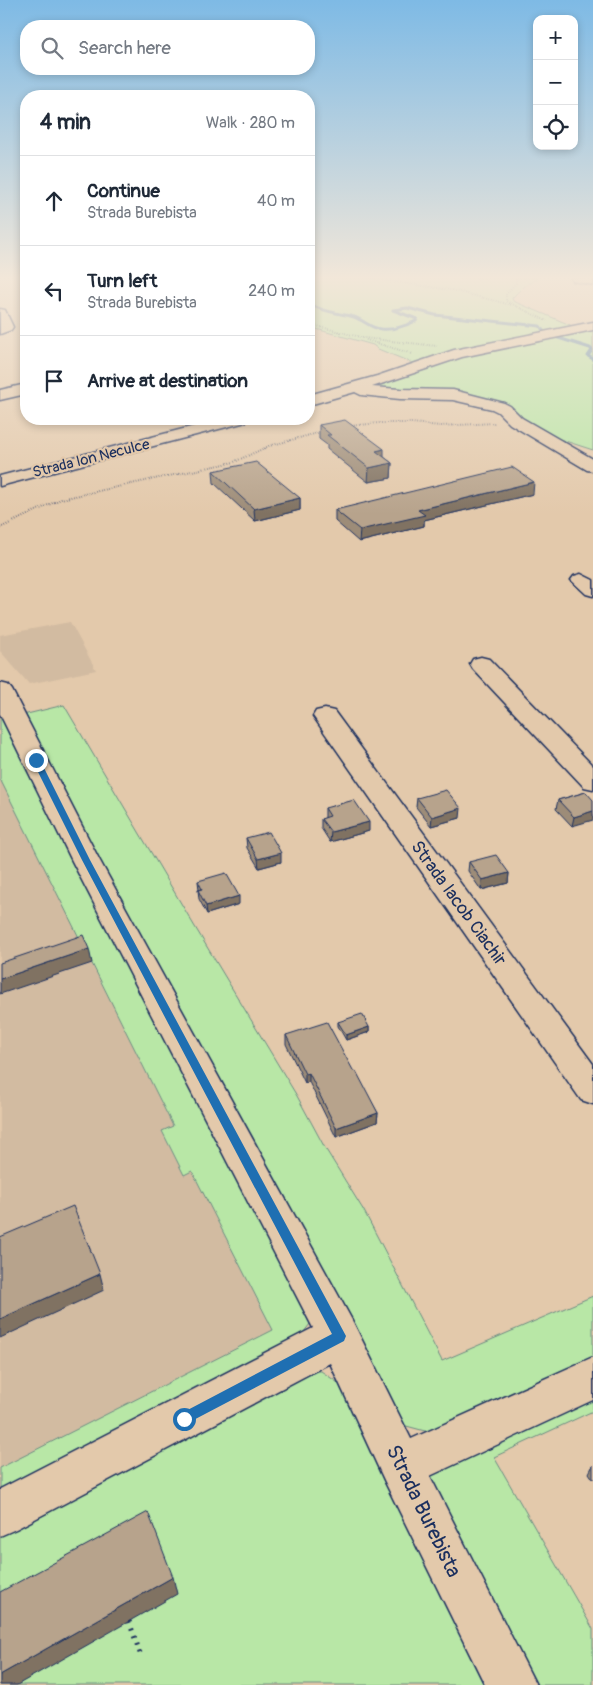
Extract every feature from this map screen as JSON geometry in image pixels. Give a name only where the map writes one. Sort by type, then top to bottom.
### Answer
[{"type":"street","points":[[315,398],[447,357]]},
{"type":"street","points":[[0,395],[20,390]]},
{"type":"street","points":[[339,391],[439,394],[483,401],[504,409],[516,421],[593,466]]},
{"type":"street","name":"Strada Ion Neculce","points":[[0,481],[217,425]]},
{"type":"street","points":[[481,664],[593,781]]},
{"type":"street","name":"Strada Burebista","points":[[0,690],[86,860],[340,1336],[401,1466],[511,1685]]},
{"type":"street","name":"Strada Iacob Ciachir","points":[[325,716],[593,1090]]},
{"type":"street","points":[[0,1513],[340,1336]]},
{"type":"street","points":[[401,1466],[593,1378]]},
{"type":"path","points":[[419,357],[423,361],[420,366]]},
{"type":"path","points":[[346,426],[380,422],[440,426],[494,423],[527,426]]},
{"type":"path","points":[[0,528],[61,498],[234,462],[269,446],[323,431]]},
{"type":"path","points":[[129,1621],[141,1656]]},
{"type":"shaded area","points":[[70,622],[96,670],[29,684],[0,651],[0,635]]},
{"type":"shaded area","points":[[0,779],[173,1127],[162,1132],[184,1175],[192,1171],[273,1330],[0,1468]]},
{"type":"green space","points":[[397,357],[435,357],[434,357],[415,364]]},
{"type":"green space","points":[[458,357],[593,357],[593,450],[553,437],[518,417],[517,413],[509,406],[355,388]]},
{"type":"green space","points":[[64,705],[364,1211],[442,1361],[593,1296],[593,1358],[436,1434],[399,1424],[23,715]]},
{"type":"green space","points":[[0,711],[301,1292],[310,1324],[290,1350],[0,1496],[0,1468],[273,1330],[192,1171],[184,1175],[162,1131],[173,1126],[0,779]]},
{"type":"green space","points":[[304,1371],[321,1371],[344,1387],[495,1685],[0,1685],[0,1529]]},
{"type":"green space","points":[[593,1393],[593,1411],[494,1457],[593,1629],[593,1685],[533,1685],[428,1488],[434,1466]]},
{"type":"building","points":[[345,420],[384,449],[376,451],[392,463],[369,468],[327,435],[331,435],[319,425]]},
{"type":"building","points":[[256,462],[300,498],[254,509],[213,471]]},
{"type":"building","points":[[512,467],[534,482],[418,510],[425,515],[360,530],[335,510]]},
{"type":"building","points":[[446,790],[461,808],[432,817],[417,798]]},
{"type":"building","points":[[586,792],[593,800],[593,811],[574,817],[558,800]]},
{"type":"building","points":[[354,800],[369,822],[331,832],[321,819],[330,816],[325,808]]},
{"type":"building","points":[[269,832],[281,853],[258,859],[246,838]]},
{"type":"building","points":[[496,855],[509,873],[482,880],[469,862]]},
{"type":"building","points":[[226,873],[239,896],[206,906],[198,890],[202,889],[198,881]]},
{"type":"building","points":[[83,935],[89,949],[0,979],[0,963]]},
{"type":"building","points":[[362,1014],[369,1027],[346,1035],[338,1022]]},
{"type":"building","points":[[327,1022],[378,1113],[336,1128],[309,1073],[305,1074],[286,1035]]},
{"type":"building","points":[[73,1206],[100,1274],[0,1319],[0,1237]]},
{"type":"building","points":[[148,1512],[173,1577],[0,1675],[0,1592]]},
{"type":"waterway","points":[[589,357],[593,359]]},
{"type":"route","points":[[36,760],[86,860],[340,1336],[184,1419]]}]
